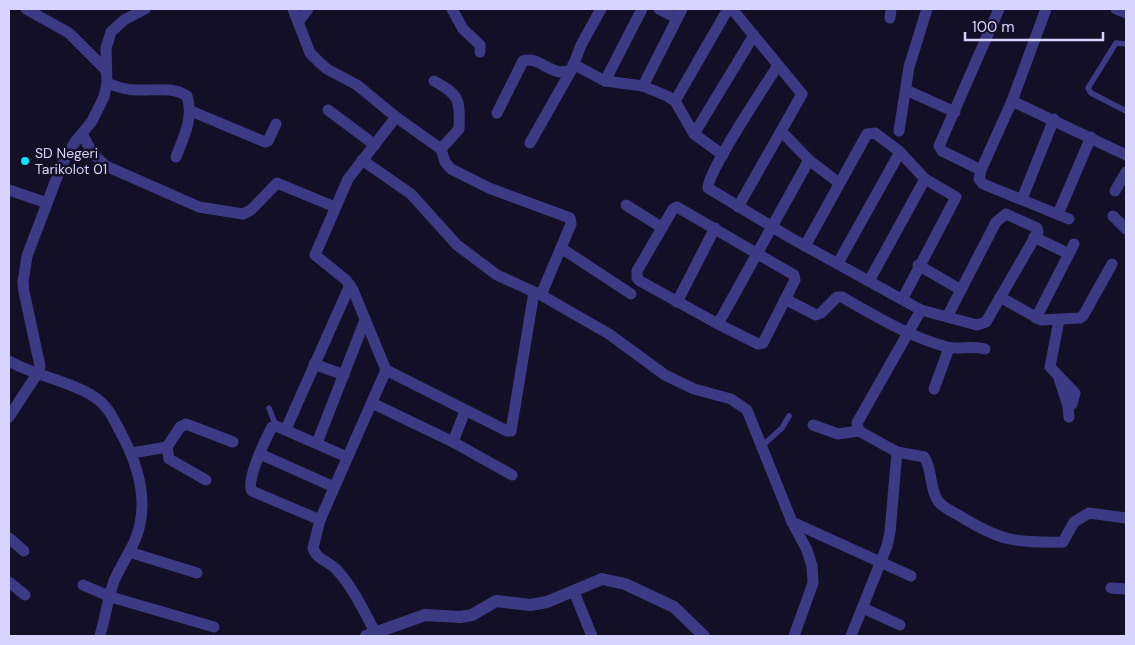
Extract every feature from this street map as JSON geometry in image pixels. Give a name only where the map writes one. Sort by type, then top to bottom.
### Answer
[{"type":"street","points":[[26,9],[68,33],[106,70]]},
{"type":"street","points":[[10,412],[38,374],[40,363],[23,282],[27,256],[68,152],[99,109],[107,83],[106,48],[111,32],[124,20],[145,9]]},
{"type":"street","points":[[293,9],[310,53],[328,69],[357,84],[396,117],[440,148],[445,162],[451,169],[489,188],[570,218],[572,224],[538,294],[513,429],[507,432],[386,370],[350,285],[314,255],[348,179],[396,117]]},
{"type":"street","points":[[299,21],[308,9]]},
{"type":"street","points":[[452,9],[463,29],[480,45],[480,52]]},
{"type":"street","points":[[530,143],[601,9]]},
{"type":"street","points":[[605,81],[642,9]]},
{"type":"street","points":[[643,86],[680,14],[659,9]]},
{"type":"street","points":[[675,101],[728,9]]},
{"type":"street","points":[[732,9],[802,94],[738,207]]},
{"type":"street","points":[[898,131],[909,67],[927,9]]},
{"type":"street","points":[[981,170],[940,150],[999,9]]},
{"type":"street","points":[[1046,9],[1012,101],[981,170],[979,179],[983,184],[1069,219]]},
{"type":"street","points":[[1116,9],[1126,13]]},
{"type":"street","points":[[694,134],[754,35]]},
{"type":"street","points":[[497,113],[523,61],[534,60],[557,72],[572,66],[605,81],[643,86],[656,90],[675,101],[694,134],[723,155]]},
{"type":"street","points":[[778,64],[723,155],[709,180],[708,188],[738,207],[766,239],[794,275],[795,280],[763,343],[758,344],[718,324],[637,278],[637,271],[661,228],[676,207],[715,228],[766,239],[806,246],[903,298],[914,322]]},
{"type":"street","points":[[434,81],[453,92],[457,97],[460,109],[459,129],[440,148]]},
{"type":"street","points":[[107,83],[122,89],[175,90],[187,96],[191,111],[176,157]]},
{"type":"street","points":[[906,90],[955,112]]},
{"type":"street","points":[[1012,101],[1054,119],[1126,155]]},
{"type":"street","points":[[328,110],[375,145]]},
{"type":"street","points":[[191,111],[264,142],[268,141],[276,124]]},
{"type":"street","points":[[1022,199],[1054,119]]},
{"type":"street","points":[[782,132],[809,160],[839,183]]},
{"type":"street","points":[[806,246],[839,183],[869,133],[875,132],[900,152],[924,178],[956,198],[918,265],[903,298]]},
{"type":"street","points":[[82,134],[93,154],[106,166],[199,207],[243,214],[251,210],[277,183],[335,207]]},
{"type":"street","points":[[1058,214],[1091,137]]},
{"type":"street","points":[[838,262],[900,152]]},
{"type":"street","points":[[362,160],[411,194],[473,258],[497,275],[538,294],[609,334],[664,375],[694,389],[740,403],[747,410],[792,522],[807,550],[813,575],[808,599],[794,636]]},
{"type":"street","points":[[718,324],[809,160]]},
{"type":"street","points":[[1115,191],[1126,172]]},
{"type":"street","points":[[869,281],[924,178]]},
{"type":"street","points":[[9,190],[47,203]]},
{"type":"street","points":[[626,205],[661,228]]},
{"type":"street","points":[[914,322],[947,317],[977,325],[984,324],[1038,232],[1035,226],[1006,214],[1001,216],[996,222],[947,317]]},
{"type":"street","points":[[1113,216],[1126,229]]},
{"type":"street","points":[[677,302],[715,228]]},
{"type":"street","points":[[1034,237],[1071,249],[1036,318]]},
{"type":"street","points":[[561,248],[631,294]]},
{"type":"street","points":[[1000,297],[1036,318],[1059,325],[1082,317],[1112,264]]},
{"type":"street","points":[[918,265],[961,290]]},
{"type":"street","points":[[281,427],[314,364],[350,285]]},
{"type":"street","points":[[785,299],[816,315],[821,313],[838,297],[914,322],[950,348],[974,346],[986,349]]},
{"type":"street","points":[[317,444],[366,320]]},
{"type":"street","points":[[859,431],[857,423],[914,322]]},
{"type":"street","points":[[1059,325],[1050,363],[1058,376],[1069,412]]},
{"type":"street","points":[[934,389],[950,348]]},
{"type":"street","points":[[9,361],[92,395],[102,402],[111,413],[132,453],[142,491],[137,532],[113,583],[100,636]]},
{"type":"street","points":[[314,364],[344,375]]},
{"type":"street","points":[[386,370],[320,520],[313,544],[314,552],[336,569],[361,605],[372,635],[425,615],[460,617],[472,615],[496,601],[536,604],[574,592],[602,579],[625,584],[674,607],[704,636]]},
{"type":"street","points":[[372,403],[453,442],[512,474]]},
{"type":"street","points":[[453,442],[465,411]]},
{"type":"street","points":[[206,480],[168,459],[167,447],[180,427],[186,424],[233,442]]},
{"type":"street","points":[[813,425],[838,434],[859,431],[897,452],[924,457],[928,464],[935,496],[941,505],[975,527],[1001,538],[1024,542],[1063,542],[1074,522],[1089,512],[1126,518]]},
{"type":"street","points":[[320,520],[252,491],[250,483],[260,454],[272,427],[281,427],[347,457]]},
{"type":"street","points":[[132,453],[167,447]]},
{"type":"street","points":[[851,636],[881,563],[890,532],[897,452]]},
{"type":"street","points":[[260,454],[334,487]]},
{"type":"street","points":[[792,522],[911,576]]},
{"type":"street","points":[[9,538],[24,550]]},
{"type":"street","points":[[129,552],[197,573]]},
{"type":"street","points":[[9,582],[25,595]]},
{"type":"street","points":[[83,585],[110,597],[214,627]]},
{"type":"street","points":[[1111,588],[1126,589]]},
{"type":"street","points":[[574,592],[592,636]]},
{"type":"street","points":[[863,608],[900,625]]},
{"type":"lane","points":[[1126,44],[1116,43],[1088,88],[1091,93],[1126,109]]},
{"type":"lane","points":[[268,408],[281,427]]},
{"type":"lane","points":[[762,446],[782,428],[789,416]]},
{"type":"place","name":"SD Negeri Tarikolot 01","points":[[25,161]]}]
